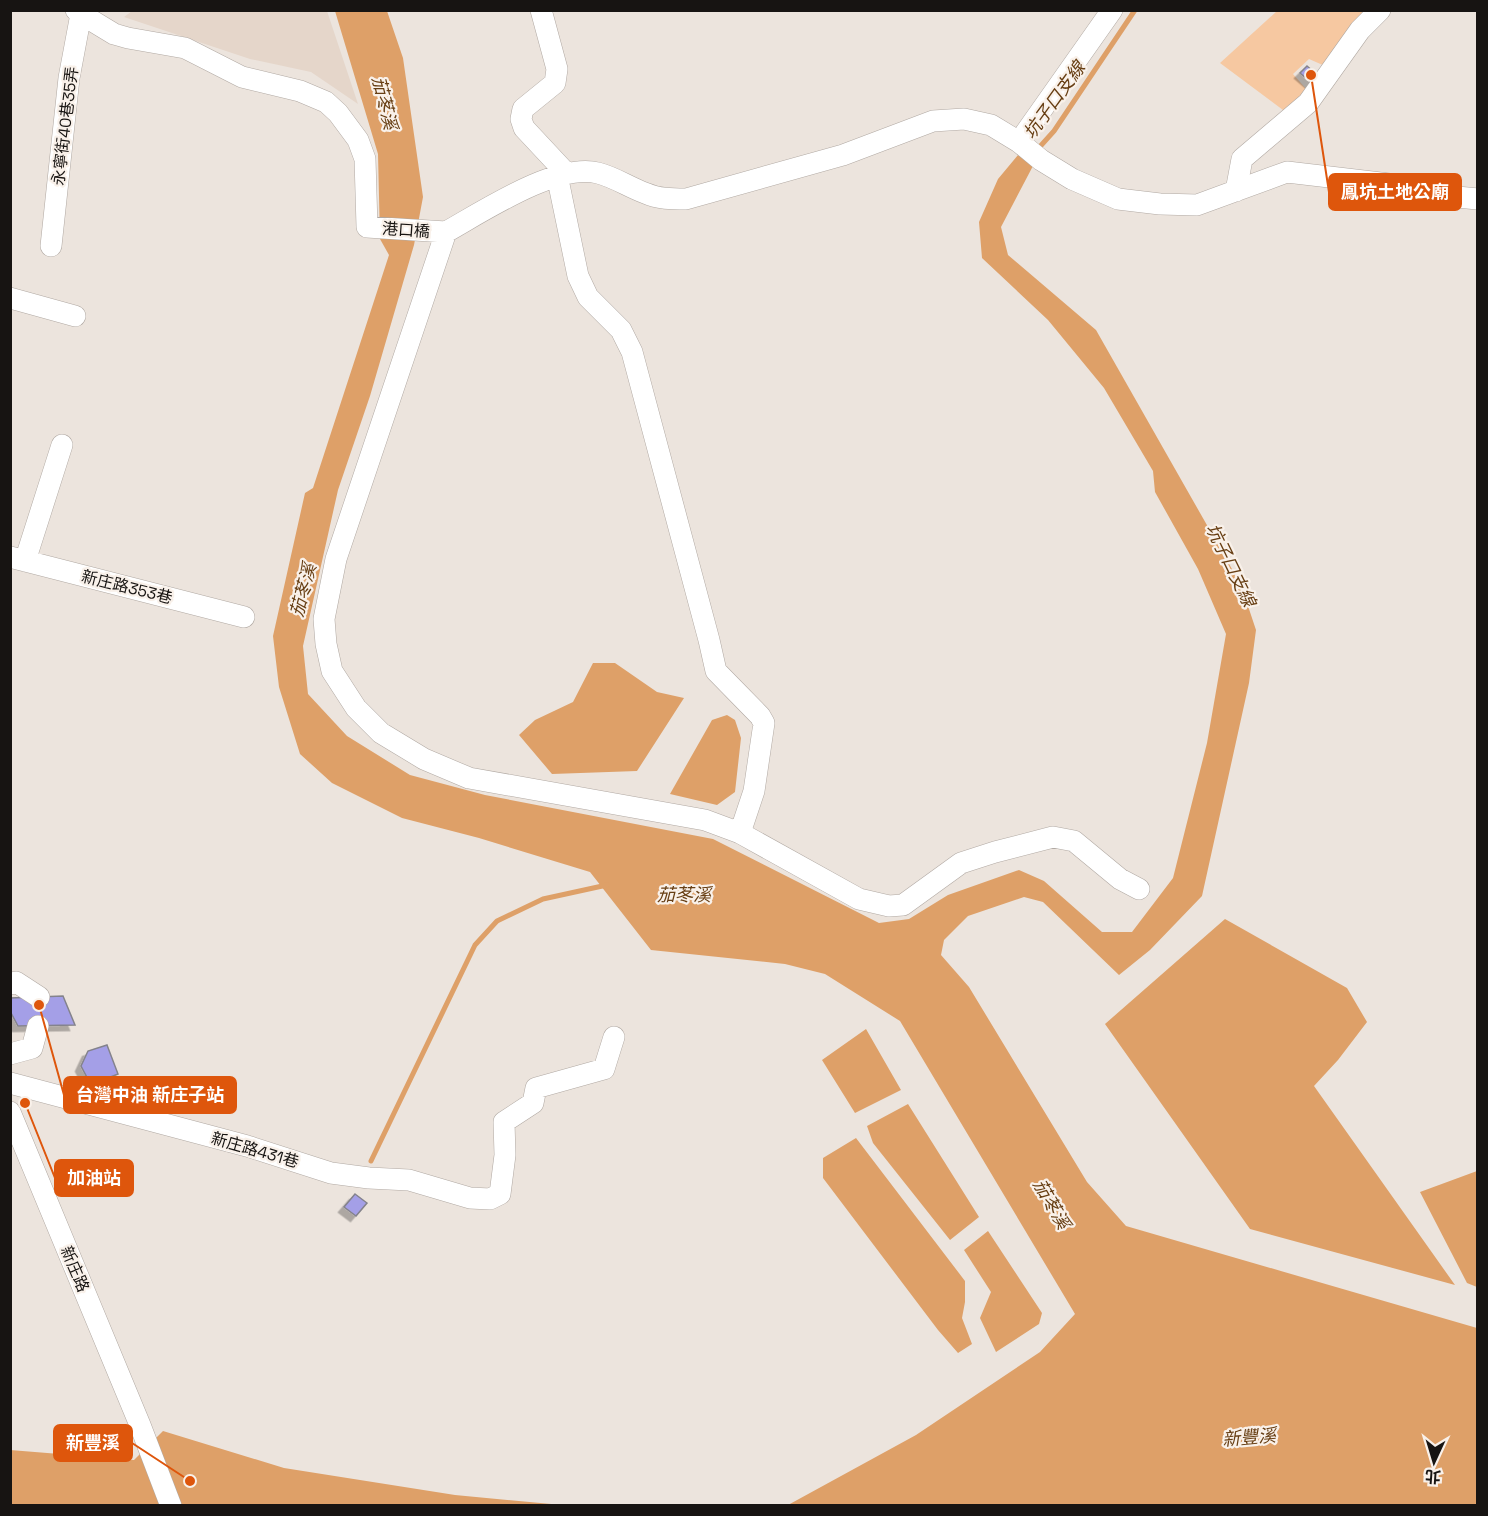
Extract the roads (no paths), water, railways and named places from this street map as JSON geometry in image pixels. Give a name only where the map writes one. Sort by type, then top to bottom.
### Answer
[{"type":"street","points":[[541,10],[557,69],[555,83],[524,109],[521,119],[524,128],[562,174],[578,276],[588,297],[621,330],[632,352],[710,640],[716,671],[760,716],[764,723],[754,790],[740,833]]},
{"type":"street","points":[[1019,142],[1112,10]]},
{"type":"street","points":[[1236,191],[1242,159],[1308,103],[1360,30],[1380,10]]},
{"type":"street","name":"港口橋","points":[[79,12],[114,34],[185,48],[242,77],[300,91],[327,102],[358,140],[365,159],[367,227],[446,232]]},
{"type":"street","name":"永寧街40巷35弄","points":[[51,246],[69,78],[79,12]]},
{"type":"street","points":[[1139,889],[1120,879],[1074,841],[1053,837],[961,863],[903,904],[889,906],[860,899],[740,833],[705,820],[469,778],[424,759],[381,733],[356,708],[332,671],[326,644],[324,619],[336,559],[446,232],[542,180],[562,174],[597,172],[647,195],[686,199],[843,155],[933,121],[964,119],[991,125],[1072,179],[1118,199],[1160,204],[1197,205],[1287,172],[1389,184],[1436,195],[1478,199]]},
{"type":"street","points":[[10,298],[75,316]]},
{"type":"street","points":[[18,559],[62,445]]},
{"type":"street","name":"新庄路353巷","points":[[18,559],[244,617]]},
{"type":"street","points":[[10,984],[16,982],[39,997]]},
{"type":"street","points":[[10,1054],[32,1048],[38,1026]]},
{"type":"street","name":"新庄路431巷","points":[[10,1083],[236,1143],[332,1173],[409,1180],[470,1198],[490,1199],[500,1194],[506,1155],[504,1122],[533,1103],[536,1088],[604,1069],[614,1037]]},
{"type":"street","name":"新庄路","points":[[10,1112],[140,1425],[171,1506]]},
{"type":"water","name":"茄苳溪","points":[[335,11],[387,11],[403,58],[423,197],[414,245],[370,396],[338,490],[303,646],[308,694],[347,736],[410,775],[485,795],[713,839],[879,923],[909,919],[948,895],[1019,870],[1044,881],[1102,932],[1132,932],[1173,878],[1207,743],[1226,634],[1198,569],[1155,492],[1153,471],[1104,388],[1048,320],[982,258],[979,222],[998,179],[1018,155],[1034,164],[1001,227],[1008,255],[1096,330],[1241,585],[1256,630],[1249,683],[1202,896],[1150,950],[1119,975],[1043,902],[1024,897],[968,916],[944,940],[941,955],[969,987],[1087,1182],[1126,1226],[1477,1328],[1477,1505],[788,1505],[916,1435],[1040,1352],[1075,1314],[900,1021],[825,974],[785,964],[651,950],[590,872],[479,838],[402,818],[332,783],[300,754],[279,687],[273,636],[305,493],[313,488],[389,255],[380,239],[378,154]]},
{"type":"water","points":[[593,663],[615,663],[657,692],[684,698],[637,771],[552,774],[519,735],[535,720],[573,702]]},
{"type":"water","points":[[727,715],[735,720],[741,738],[735,792],[717,805],[670,794],[712,720]]},
{"type":"water","points":[[1225,919],[1347,988],[1367,1022],[1338,1060],[1314,1086],[1455,1285],[1250,1229],[1105,1024]]},
{"type":"water","points":[[866,1029],[901,1090],[855,1113],[822,1060]]},
{"type":"water","points":[[908,1104],[979,1217],[950,1240],[873,1143],[867,1126]]},
{"type":"water","points":[[856,1138],[965,1281],[962,1318],[972,1344],[958,1353],[823,1178],[823,1158]]},
{"type":"water","points":[[1477,1171],[1477,1287],[1467,1283],[1420,1192]]},
{"type":"water","points":[[988,1231],[1042,1313],[1039,1324],[996,1352],[980,1318],[991,1292],[964,1250]]},
{"type":"water","points":[[163,1431],[284,1468],[455,1495],[562,1505],[11,1505],[10,1450],[134,1460]]},
{"type":"waterway","name":"坑子口支線","points":[[1036,151],[1054,131],[1135,10]]},
{"type":"waterway","points":[[371,1161],[475,945],[497,921],[543,899],[607,885]]},
{"type":"place","name":"鳳坑土地公廟","points":[[1311,75]]},
{"type":"place","name":"台灣中油 新庄子站","points":[[39,1005]]},
{"type":"place","name":"加油站","points":[[25,1103]]},
{"type":"place","name":"新豐溪","points":[[190,1481]]}]
